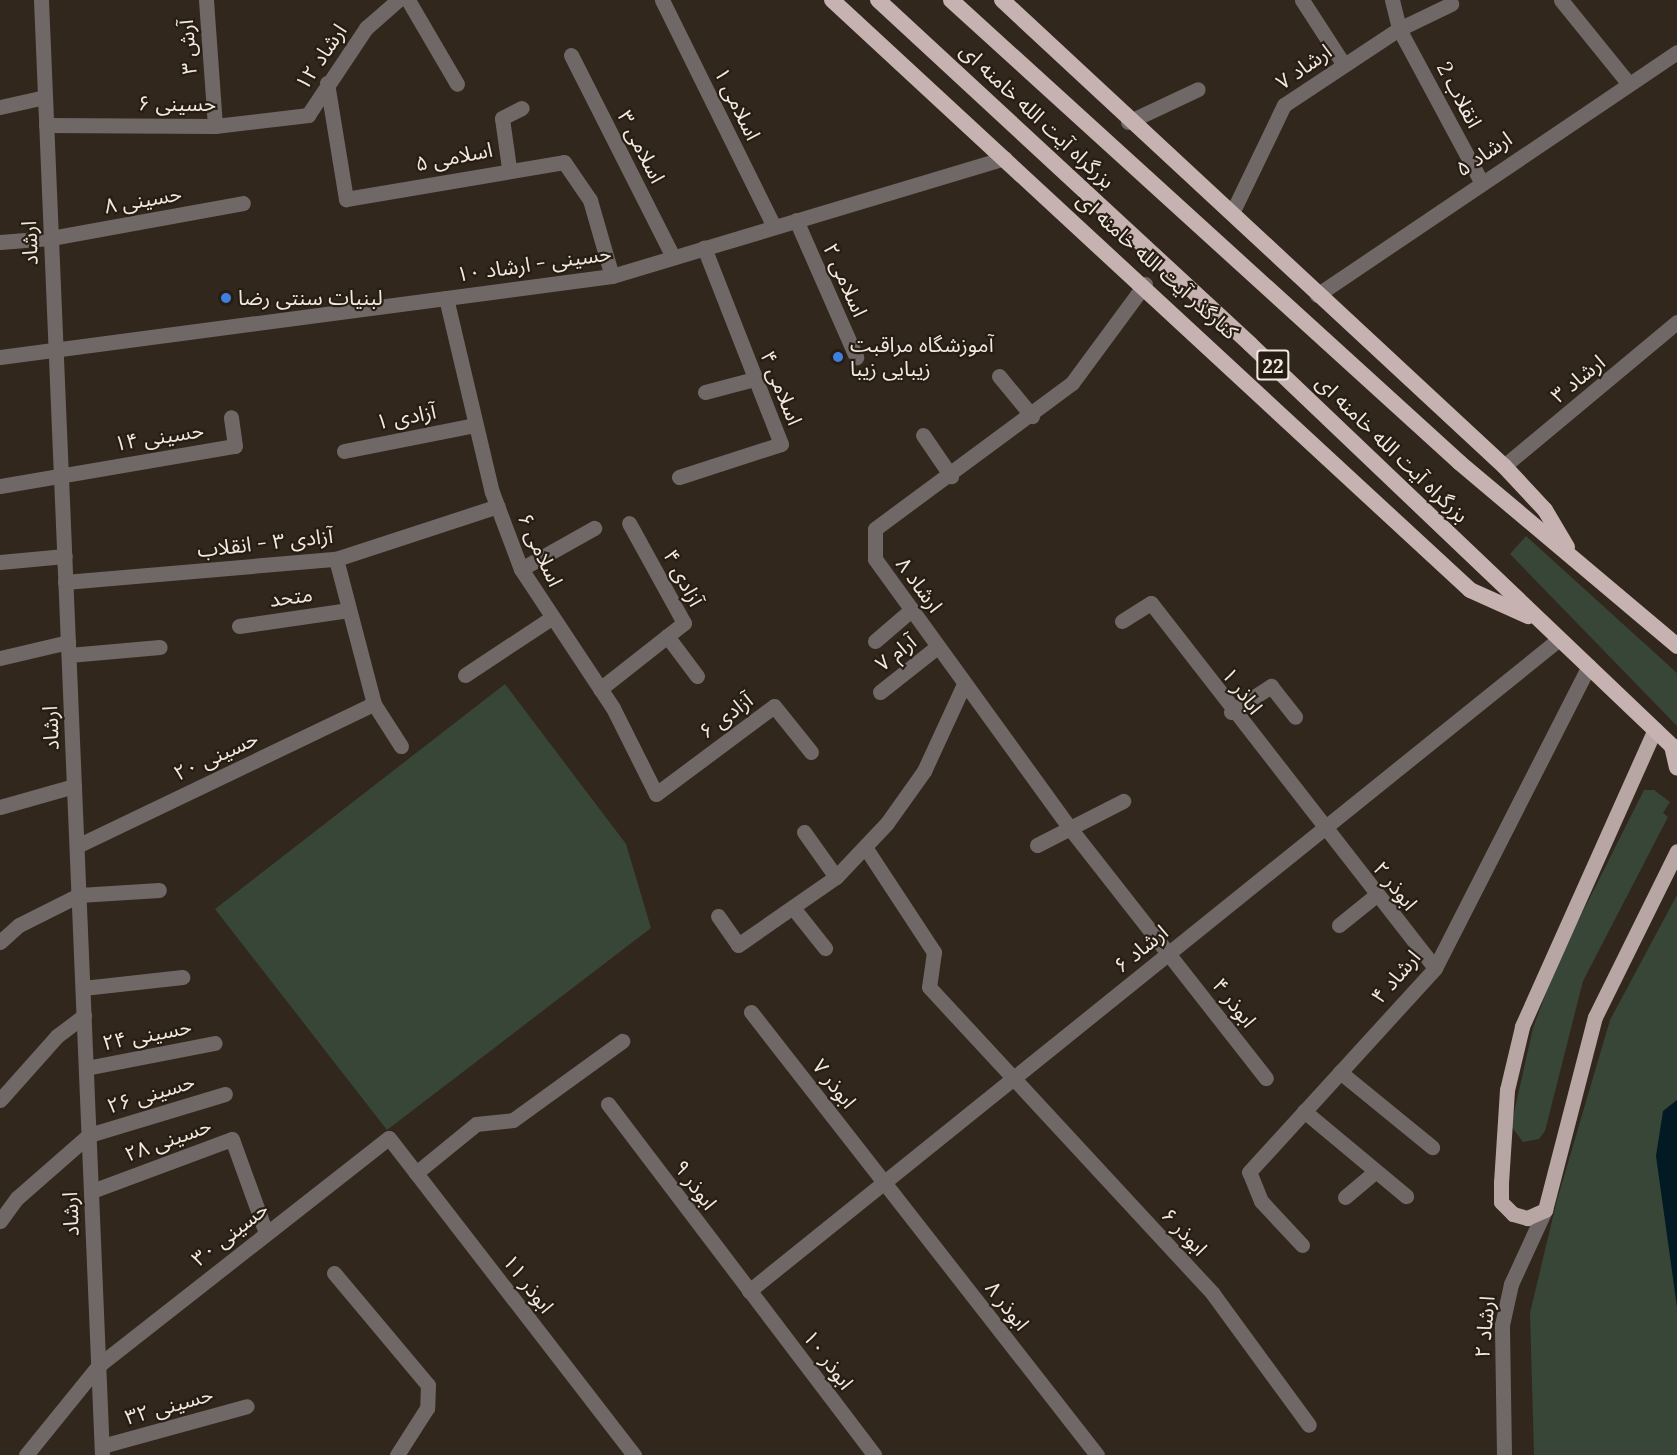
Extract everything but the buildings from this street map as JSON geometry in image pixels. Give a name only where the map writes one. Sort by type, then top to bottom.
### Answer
[{"type":"highway","name":"کنارگذر آیت الله خامنه ای","points":[[832,0],[1145,284],[1470,590],[1541,622]]},
{"type":"highway","name":"بزرگراه آیت الله خامنه ای","points":[[878,0],[1250,344],[1663,737]]},
{"type":"highway","name":"بزرگراه آیت الله خامنه ای","points":[[951,0],[1352,364],[1575,560],[1677,646]]},
{"type":"highway","points":[[1002,0],[1128,122],[1232,213],[1369,345],[1504,466],[1545,510],[1575,560]]},
{"type":"highway","points":[[953,109],[971,86]]},
{"type":"highway","points":[[1232,366],[1250,344]]},
{"type":"highway","points":[[1352,364],[1369,345]]},
{"type":"highway","points":[[1663,737],[1677,767]]},
{"type":"main road","points":[[1663,737],[1522,1027],[1507,1090],[1501,1202],[1513,1214],[1527,1218],[1545,1210],[1595,1017],[1677,851]]},
{"type":"street","name":"ارشاد","points":[[41,0],[102,1451]]},
{"type":"street","name":"آرش ۳","points":[[206,0],[215,126]]},
{"type":"street","name":"ارشاد ۱۲","points":[[308,116],[327,83],[366,28],[398,0]]},
{"type":"street","points":[[408,0],[457,84]]},
{"type":"street","name":"اسلامی ۱","points":[[662,0],[774,227]]},
{"type":"street","points":[[1302,0],[1344,65]]},
{"type":"street","points":[[1392,0],[1399,29]]},
{"type":"street","points":[[1561,0],[1629,84]]},
{"type":"street","name":"ارشاد ۷","points":[[1232,213],[1284,105],[1399,29],[1451,4]]},
{"type":"street","name":"انقلاب 2","points":[[1399,29],[1481,181]]},
{"type":"street","name":"ارشاد ۵","points":[[1317,295],[1481,181],[1677,52]]},
{"type":"street","name":"اسلامی ۳","points":[[571,55],[673,257]]},
{"type":"street","name":"اسلامی ۵","points":[[327,83],[346,199],[509,168],[564,162],[590,200],[612,276]]},
{"type":"street","points":[[1128,122],[1198,89]]},
{"type":"street","points":[[0,107],[45,96]]},
{"type":"street","points":[[509,168],[502,118],[522,108]]},
{"type":"street","name":"حسینی ۶","points":[[46,125],[215,126],[308,116]]},
{"type":"street","name":"حسینی - ارشاد ۱۰","points":[[0,357],[612,276],[1005,158]]},
{"type":"street","name":"حسینی ۸","points":[[0,242],[51,238],[243,203]]},
{"type":"street","name":"اسلامی ۲","points":[[796,220],[856,357]]},
{"type":"street","name":"اسلامی ۴","points":[[679,477],[781,444],[704,248]]},
{"type":"street","name":"ارشاد ۸","points":[[1145,284],[1072,383],[1032,416],[875,529],[875,559],[1069,827],[1169,953]]},
{"type":"street","name":"اسلامی ۶","points":[[446,298],[475,425],[498,506],[521,569],[551,618],[600,689],[656,794]]},
{"type":"street","name":"ارشاد ۳","points":[[1504,466],[1677,322]]},
{"type":"street","points":[[999,376],[1032,416]]},
{"type":"street","points":[[705,392],[754,379]]},
{"type":"street","name":"حسینی ۱۴","points":[[61,473],[235,446],[231,417]]},
{"type":"street","name":"آزادی ۱","points":[[345,451],[475,425]]},
{"type":"street","points":[[923,435],[951,476]]},
{"type":"street","points":[[0,486],[61,473]]},
{"type":"street","name":"آزادی ۳ - انقلاب","points":[[65,582],[336,559],[498,506]]},
{"type":"street","name":"آزادی ۴","points":[[600,689],[684,623],[629,523]]},
{"type":"street","points":[[521,569],[594,528]]},
{"type":"street","points":[[0,562],[65,556]]},
{"type":"street","points":[[336,559],[374,704],[401,746]]},
{"type":"street","name":"اباذر ۱","points":[[1122,621],[1151,603],[1231,712],[1323,829]]},
{"type":"street","name":"متحد","points":[[239,626],[349,610]]},
{"type":"street","points":[[875,640],[911,610]]},
{"type":"street","points":[[465,675],[551,618]]},
{"type":"street","points":[[667,636],[697,676]]},
{"type":"street","name":"ارشاد ۶","points":[[749,1291],[1559,639]]},
{"type":"street","name":"آرام ۷","points":[[880,692],[937,647]]},
{"type":"street","points":[[0,658],[68,649],[160,648]]},
{"type":"street","name":"ارشاد ۴","points":[[1302,1245],[1261,1201],[1249,1172],[1435,968],[1589,666]]},
{"type":"street","points":[[718,916],[738,945],[794,909],[836,877],[865,847],[924,771],[964,684]]},
{"type":"street","points":[[1231,712],[1271,686],[1295,717]]},
{"type":"street","name":"حسینی ۲۰","points":[[77,846],[374,704]]},
{"type":"street","name":"آزادی ۶","points":[[656,794],[774,706],[812,752]]},
{"type":"street","points":[[0,807],[74,786]]},
{"type":"street","points":[[1036,845],[1123,801]]},
{"type":"street","name":"ابوذر ۲","points":[[1323,829],[1435,968]]},
{"type":"street","points":[[804,832],[836,877]]},
{"type":"street","name":"ابوذر ۶","points":[[865,847],[934,952],[929,987],[1213,1294],[1309,1425]]},
{"type":"street","points":[[0,942],[19,925],[79,896],[159,890]]},
{"type":"street","points":[[1339,925],[1375,896]]},
{"type":"street","points":[[794,909],[825,948]]},
{"type":"street","name":"ابوذر ۴","points":[[1169,953],[1266,1078]]},
{"type":"street","points":[[83,988],[182,977]]},
{"type":"street","name":"ابوذر ۷","points":[[751,1012],[884,1182]]},
{"type":"street","points":[[0,1100],[57,1036],[84,1016]]},
{"type":"street","points":[[416,1173],[476,1124],[513,1120],[622,1041]]},
{"type":"street","name":"حسینی ۲۴","points":[[86,1068],[216,1043]]},
{"type":"street","points":[[1340,1072],[1432,1147]]},
{"type":"street","name":"حسینی ۲۶","points":[[89,1135],[225,1094]]},
{"type":"street","name":"ابوذر ۹","points":[[608,1104],[749,1291]]},
{"type":"street","points":[[1304,1111],[1406,1196]]},
{"type":"street","points":[[0,1221],[17,1198],[89,1135]]},
{"type":"street","name":"ابوذر ۱۱","points":[[389,1138],[634,1455]]},
{"type":"street","name":"حسینی ۳۰","points":[[26,1455],[99,1365],[389,1138]]},
{"type":"street","name":"حسینی ۲۸","points":[[92,1191],[232,1139],[266,1233]]},
{"type":"street","points":[[1345,1197],[1376,1171]]},
{"type":"street","name":"ابوذر ۸","points":[[884,1182],[1097,1455]]},
{"type":"street","name":"ارشاد ۲","points":[[1504,1455],[1502,1325],[1510,1284],[1545,1210]]},
{"type":"street","points":[[334,1273],[428,1385],[428,1408],[397,1455]]},
{"type":"street","name":"ابوذر ۱۰","points":[[749,1291],[874,1455]]},
{"type":"street","name":"حسینی ۳۲","points":[[102,1451],[247,1406]]},
{"type":"green space","points":[[1526,536],[1677,673],[1677,726],[1510,554]]},
{"type":"green space","points":[[505,684],[626,844],[651,928],[387,1130],[215,909]]},
{"type":"green space","points":[[1644,790],[1654,790],[1670,802],[1663,813],[1668,817],[1583,981],[1545,1131],[1539,1139],[1523,1142],[1511,1126],[1533,1028],[1558,961]]},
{"type":"green space","points":[[1677,895],[1677,1455],[1534,1455],[1530,1313],[1557,1200],[1610,1020]]},
{"type":"water","points":[[1677,1100],[1677,1307],[1656,1156],[1663,1111]]},
{"type":"place","name":"لبنیات سنتی رضا","points":[[226,298]]},
{"type":"place","name":"آموزشگاه مراقبت زیبایی زیبا","points":[[838,357]]}]
